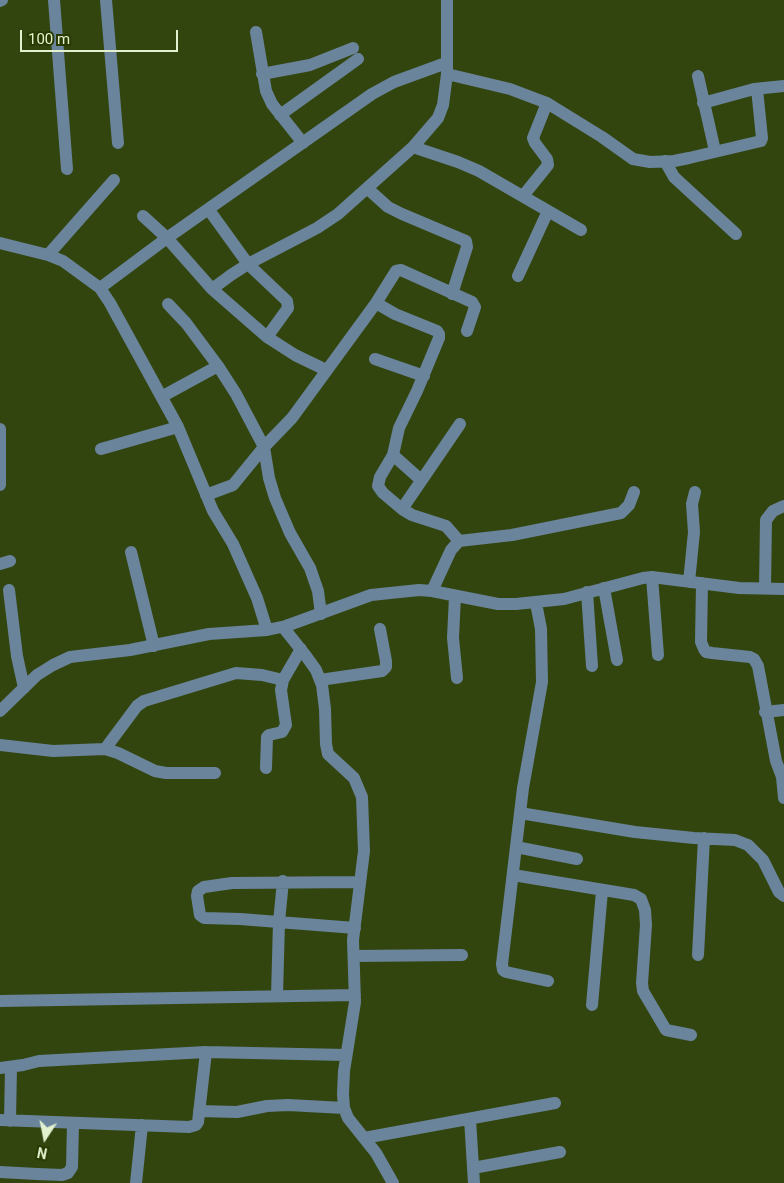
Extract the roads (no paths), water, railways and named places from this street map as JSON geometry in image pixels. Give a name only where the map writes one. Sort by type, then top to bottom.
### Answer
[{"type":"street","points":[[54,0],[67,169]]},
{"type":"street","points":[[106,0],[118,143]]},
{"type":"street","points":[[212,289],[248,264],[317,228],[338,214],[413,147],[438,118],[443,105],[447,68],[447,0]]},
{"type":"street","points":[[256,32],[266,91],[272,104],[303,143]]},
{"type":"street","points":[[262,74],[291,70],[356,54],[280,115]]},
{"type":"street","points":[[100,288],[167,238],[379,90],[394,82],[447,68],[547,103],[602,137],[633,159],[641,161],[689,158],[761,141],[757,89]]},
{"type":"street","points":[[698,76],[715,152]]},
{"type":"street","points":[[703,103],[757,89],[784,86]]},
{"type":"street","points":[[523,196],[548,165],[547,159],[534,144],[533,138],[547,103]]},
{"type":"street","points":[[413,147],[480,171],[581,230]]},
{"type":"street","points":[[665,161],[674,177],[736,234]]},
{"type":"street","points":[[48,255],[114,180]]},
{"type":"street","points":[[368,189],[388,207],[466,241],[466,247],[452,294]]},
{"type":"street","points":[[209,210],[248,264],[287,301],[288,305],[285,312],[267,338]]},
{"type":"street","points":[[518,276],[548,211]]},
{"type":"street","points":[[143,216],[167,238],[212,289],[267,338],[278,346],[326,370]]},
{"type":"street","points":[[0,243],[48,255],[63,261],[100,288],[178,426],[206,496],[233,544],[257,598],[267,630]]},
{"type":"street","points":[[206,496],[233,485],[264,447],[292,418],[398,270],[472,302],[474,304],[468,331]]},
{"type":"street","points":[[376,303],[402,317],[437,331],[439,334],[424,376],[399,428],[393,455],[380,478],[378,486],[383,493],[402,509],[412,515],[446,526],[459,541]]},
{"type":"street","points":[[168,304],[186,323],[218,366],[236,394],[264,447],[274,498],[290,533],[310,568],[318,591],[320,614]]},
{"type":"street","points":[[375,359],[424,376]]},
{"type":"street","points":[[162,396],[218,366]]},
{"type":"street","points":[[402,509],[460,424]]},
{"type":"street","points":[[101,449],[178,426]]},
{"type":"street","points":[[0,429],[0,485]]},
{"type":"street","points":[[393,455],[421,480]]},
{"type":"street","points":[[432,591],[451,550],[459,541],[512,536],[621,513],[629,505],[634,492]]},
{"type":"street","points":[[689,582],[694,532],[692,504],[695,492]]},
{"type":"street","points":[[765,588],[766,520],[773,511],[784,506]]},
{"type":"street","points":[[131,552],[154,646]]},
{"type":"street","points":[[0,711],[52,665],[70,656],[154,646],[210,634],[283,627],[371,595],[419,590],[498,604],[536,603],[564,599],[642,578],[739,588],[784,589]]},
{"type":"street","points":[[652,578],[658,655]]},
{"type":"street","points":[[702,583],[702,646],[706,652],[740,655],[754,659],[758,666],[765,712],[776,761],[782,777],[784,798]]},
{"type":"street","points":[[604,588],[617,660]]},
{"type":"street","points":[[9,590],[17,656],[24,688]]},
{"type":"street","points":[[587,592],[592,666]]},
{"type":"street","points":[[455,596],[454,638],[457,678]]},
{"type":"street","points":[[536,603],[541,629],[542,682],[520,813],[504,941],[503,970],[548,981]]},
{"type":"street","points":[[283,627],[316,670],[320,680],[325,709],[328,754],[354,778],[362,797],[364,851],[353,940],[355,995],[342,1094],[348,1118],[376,1153],[393,1183]]},
{"type":"street","points":[[320,680],[382,671],[386,667],[386,661],[380,629]]},
{"type":"street","points":[[266,768],[267,737],[282,732],[286,725],[281,690],[283,680],[301,649]]},
{"type":"street","points":[[105,749],[137,706],[144,701],[236,673],[262,675],[283,680]]},
{"type":"street","points":[[765,712],[784,710]]},
{"type":"street","points":[[0,744],[61,751],[105,749],[118,753],[155,771],[166,773],[215,772]]},
{"type":"street","points":[[520,813],[635,832],[735,840],[748,845],[763,860],[779,892],[784,896]]},
{"type":"street","points":[[698,956],[704,838]]},
{"type":"street","points":[[516,847],[577,859]]},
{"type":"street","points":[[513,875],[634,895],[641,899],[645,910],[646,925],[643,991],[666,1030],[691,1035]]},
{"type":"street","points":[[355,928],[204,918],[200,914],[197,896],[198,891],[204,887],[232,882],[360,882]]},
{"type":"street","points":[[277,996],[282,882]]},
{"type":"street","points":[[592,1005],[602,891]]},
{"type":"street","points":[[354,956],[462,955]]},
{"type":"street","points":[[0,1001],[355,995]]},
{"type":"street","points":[[206,1052],[198,1122],[196,1125],[189,1127],[5,1121],[5,1068],[39,1061],[206,1052],[346,1055]]},
{"type":"street","points":[[364,1138],[555,1103]]},
{"type":"street","points":[[199,1111],[237,1112],[262,1107],[281,1106],[344,1108]]},
{"type":"street","points":[[470,1119],[474,1183]]},
{"type":"street","points":[[0,1172],[68,1173],[72,1168],[73,1123]]},
{"type":"street","points":[[136,1183],[142,1125]]},
{"type":"street","points":[[473,1168],[560,1152]]}]
